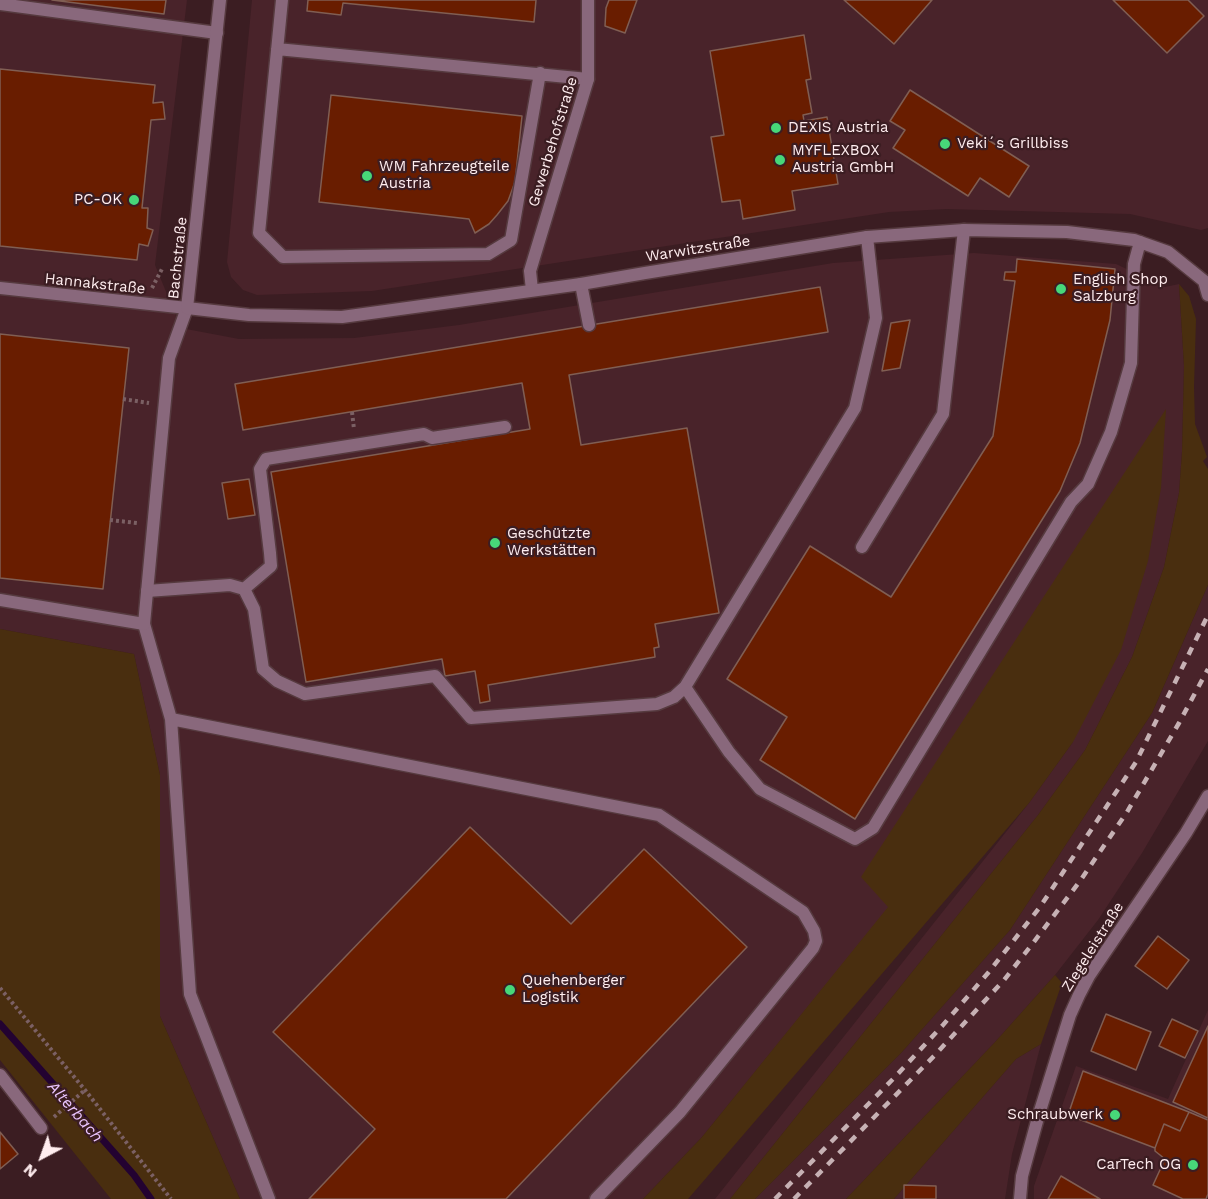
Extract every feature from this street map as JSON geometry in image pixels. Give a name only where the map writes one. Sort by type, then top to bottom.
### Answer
[{"type":"street","name":"Bachstraße","points":[[144,624],[169,358],[187,308],[220,0]]},
{"type":"street","points":[[282,0],[260,233],[283,257],[488,254],[511,240],[540,74]]},
{"type":"street","name":"Gewerbehofstraße","points":[[532,290],[530,271],[588,79],[588,0]]},
{"type":"street","points":[[0,4],[217,33]]},
{"type":"street","points":[[277,49],[588,79]]},
{"type":"street","points":[[862,547],[943,414],[964,230]]},
{"type":"street","name":"Warwitzstraße","points":[[187,308],[249,315],[342,316],[581,285],[867,237],[964,230],[1067,232],[1134,240],[1168,252],[1206,278]]},
{"type":"street","points":[[147,591],[230,585],[244,589],[254,609],[263,669],[277,681],[305,694],[435,676],[471,718],[657,704],[674,697],[685,687],[855,408],[876,318],[867,237]]},
{"type":"street","points":[[685,687],[729,752],[760,789],[855,839],[873,828],[1071,502],[1088,484],[1111,432],[1131,363],[1134,264],[1140,242]]},
{"type":"street","points":[[1206,278],[1208,295]]},
{"type":"street","points":[[581,285],[589,325]]},
{"type":"street","name":"Hannakstraße","points":[[0,288],[187,308]]},
{"type":"street","points":[[244,589],[271,566],[260,469],[266,459],[424,434],[432,438],[505,427]]},
{"type":"street","points":[[0,600],[144,624],[171,719],[190,994],[269,1199]]},
{"type":"street","points":[[171,719],[659,815],[803,912],[814,931],[816,941],[813,948],[680,1112],[596,1199]]},
{"type":"street","name":"Ziegeleistraße","points":[[1020,1199],[1022,1176],[1039,1114],[1070,1015],[1079,995],[1089,976],[1186,833],[1208,796]]},
{"type":"street","points":[[0,1075],[44,1126]]},
{"type":"path","points":[[123,399],[164,405]]},
{"type":"path","points":[[110,520],[153,525]]},
{"type":"path","points":[[0,988],[85,1090],[171,1199]]},
{"type":"path","points":[[44,1126],[85,1090]]},
{"type":"shaded area","points":[[0,0],[187,0],[155,265],[181,328],[239,339],[354,338],[459,325],[833,263],[974,253],[1116,264],[1165,287],[1179,284],[1184,366],[1179,493],[1164,567],[1132,657],[1085,750],[1038,815],[730,1199],[715,1199],[1029,803],[1073,742],[889,907],[702,1137],[643,1199],[240,1199],[160,1016],[160,775],[134,654],[0,629]]},
{"type":"shaded area","points":[[252,0],[1208,0],[1208,228],[1201,230],[1130,214],[947,209],[889,212],[372,291],[257,295],[243,290],[231,277],[227,262]]},
{"type":"shaded area","points":[[1179,284],[1189,296],[1196,319],[1195,424],[1207,457],[1203,461],[1208,469],[1208,585],[1152,713],[1010,930],[902,1052],[755,1199],[730,1199],[1038,815],[1085,750],[1132,657],[1164,567],[1179,493],[1184,366]]},
{"type":"shaded area","points":[[1166,409],[1161,488],[1148,561],[1121,650],[1073,742],[1029,803],[688,1199],[643,1199],[702,1137],[888,907],[861,877]]},
{"type":"shaded area","points":[[1208,585],[1208,741],[1142,853],[1098,920],[1055,975],[996,1041],[846,1199],[755,1199],[902,1052],[1010,930],[1152,713]]},
{"type":"shaded area","points":[[0,629],[134,654],[160,775],[160,1016],[240,1199],[111,1199],[0,1060]]},
{"type":"shaded area","points":[[1055,975],[1062,983],[1041,1044],[1016,1059],[894,1199],[846,1199],[996,1041]]},
{"type":"shaded area","points":[[1208,1010],[1208,1199],[1034,1199],[1034,1186],[1076,1066],[1168,1099]]},
{"type":"shaded area","points":[[1041,1044],[1012,1154],[1005,1199],[894,1199],[1016,1059]]},
{"type":"building","points":[[52,0],[166,0],[164,14]]},
{"type":"building","points":[[308,0],[536,0],[534,22],[343,3],[341,15],[307,11]]},
{"type":"building","points":[[609,0],[637,0],[625,33],[605,26]]},
{"type":"building","points":[[844,0],[932,0],[894,44]]},
{"type":"building","points":[[1113,0],[1188,0],[1204,16],[1167,53]]},
{"type":"building","name":"DEXIS Austria","points":[[804,35],[811,79],[806,80],[812,113],[803,115],[804,121],[827,117],[838,184],[792,191],[795,210],[743,219],[740,200],[722,202],[711,137],[724,135],[710,51]]},
{"type":"building","points":[[0,69],[155,85],[153,103],[163,102],[165,119],[151,120],[142,208],[148,208],[147,228],[153,230],[148,246],[139,244],[137,260],[0,246]]},
{"type":"building","points":[[910,90],[1029,166],[1009,197],[980,178],[968,196],[893,148],[905,130],[890,121]]},
{"type":"building","points":[[331,95],[522,116],[515,182],[508,201],[489,224],[475,233],[469,219],[319,202]]},
{"type":"building","points":[[1017,259],[1115,269],[1110,320],[1080,443],[1060,491],[855,819],[760,760],[787,717],[727,679],[810,546],[891,597],[993,436],[1015,281],[1004,280],[1005,272],[1016,272]]},
{"type":"building","name":"Geschützte Werkstätten","points":[[820,287],[828,332],[569,375],[581,445],[687,428],[719,613],[655,624],[659,647],[654,648],[655,657],[488,685],[490,701],[480,703],[475,671],[445,676],[442,659],[306,682],[271,472],[530,429],[522,383],[243,430],[235,384]]},
{"type":"building","points":[[910,320],[900,368],[882,371],[891,323]]},
{"type":"building","points":[[0,334],[129,348],[103,589],[0,578]]},
{"type":"building","points":[[249,479],[255,515],[228,519],[222,483]]},
{"type":"building","name":"Quehenberger Logistik","points":[[470,827],[571,924],[644,849],[747,947],[506,1199],[309,1199],[375,1129],[273,1032]]},
{"type":"building","points":[[1158,936],[1189,960],[1167,989],[1135,966]]},
{"type":"building","points":[[1106,1014],[1151,1032],[1136,1070],[1091,1051]]},
{"type":"building","points":[[1172,1019],[1198,1031],[1185,1058],[1159,1046]]},
{"type":"building","points":[[1208,1026],[1208,1118],[1173,1102]]},
{"type":"building","points":[[1083,1071],[1189,1112],[1180,1131],[1164,1124],[1155,1148],[1068,1115]]},
{"type":"building","points":[[1189,1112],[1208,1120],[1208,1194],[1206,1199],[1183,1199],[1153,1185],[1165,1159],[1155,1151],[1164,1124],[1180,1131]]},
{"type":"building","points":[[0,1132],[18,1154],[0,1169]]},
{"type":"building","points":[[1061,1176],[1100,1199],[1048,1199]]},
{"type":"building","points":[[904,1185],[936,1186],[936,1199],[904,1199]]},
{"type":"waterway","name":"Alterbach","points":[[0,1024],[134,1175],[151,1199]]},
{"type":"railway","points":[[775,1199],[943,1025],[1040,907],[1136,762],[1208,615]]},
{"type":"railway","points":[[794,1199],[934,1056],[1004,980],[1030,947],[1080,881],[1127,812],[1208,669]]},
{"type":"place","name":"DEXIS Austria","points":[[776,128]]},
{"type":"place","name":"Veki´s Grillbiss","points":[[945,144]]},
{"type":"place","name":"MYFLEXBOX Austria GmbH","points":[[780,160]]},
{"type":"place","name":"WM Fahrzeugteile Austria","points":[[367,176]]},
{"type":"place","name":"PC-OK","points":[[134,200]]},
{"type":"place","name":"English Shop Salzburg","points":[[1061,289]]},
{"type":"place","name":"Geschützte Werkstätten","points":[[495,543]]},
{"type":"place","name":"Quehenberger Logistik","points":[[510,990]]},
{"type":"place","name":"Schraubwerk","points":[[1115,1115]]},
{"type":"place","name":"CarTech OG","points":[[1193,1165]]}]
